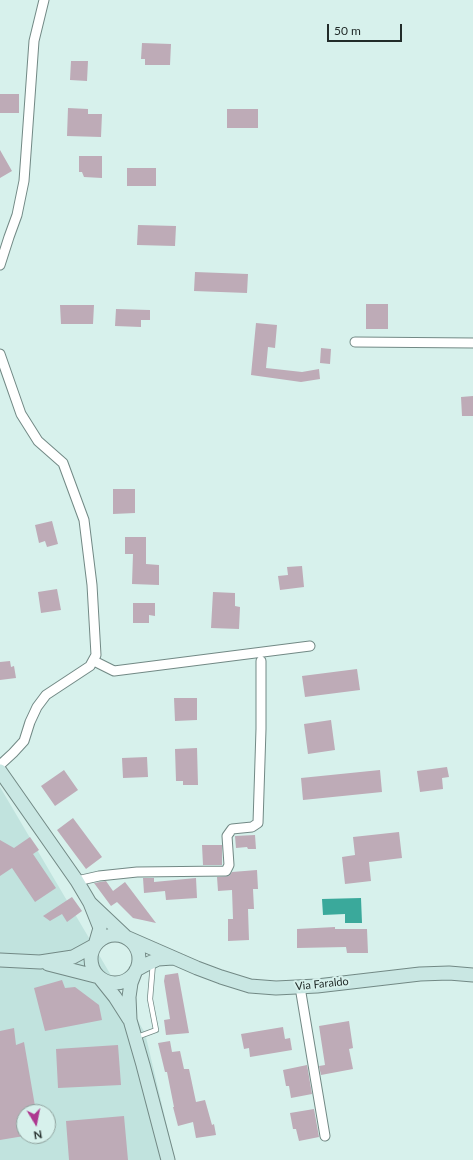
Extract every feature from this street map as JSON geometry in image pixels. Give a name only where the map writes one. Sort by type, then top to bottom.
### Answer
[{"type":"main road","points":[[0,771],[90,903],[100,928],[91,961],[95,972],[115,997],[130,1020]]},
{"type":"main road","points":[[90,903],[133,942],[138,952],[139,962],[131,983],[129,997],[130,1020],[168,1160]]},
{"type":"main road","points":[[40,962],[73,957],[111,935],[126,937]]},
{"type":"main road","name":"Via Faraldo","points":[[126,937],[197,968],[250,986],[276,988],[317,986],[420,974],[449,973],[473,975]]},
{"type":"main road","points":[[0,960],[40,962],[99,977],[107,981],[119,982],[129,978],[144,964],[158,959],[175,958]]},
{"type":"street","points":[[0,265],[17,215],[24,180],[34,41],[44,0]]},
{"type":"street","points":[[355,342],[473,343]]},
{"type":"street","points":[[0,354],[21,414],[38,441],[63,463],[84,520],[93,601],[96,655],[90,666],[46,695],[37,707],[24,740],[0,765]]},
{"type":"street","points":[[94,661],[114,671],[310,646]]},
{"type":"street","points":[[76,881],[99,876],[137,872],[226,871],[229,865],[227,836],[232,829],[252,827],[258,823],[261,729],[261,661]]},
{"type":"street","points":[[300,987],[326,1136]]},
{"type":"lane","points":[[135,1037],[156,1030],[150,999],[154,961]]},
{"type":"shaded area","points":[[0,787],[145,1033],[175,1160],[0,1160]]},
{"type":"shaded area","points":[[361,898],[362,923],[345,923],[345,914],[323,915],[322,899]]},
{"type":"building","points":[[142,43],[171,44],[170,65],[145,65],[145,59],[141,59]]},
{"type":"building","points":[[71,61],[88,61],[87,81],[70,80]]},
{"type":"building","points":[[0,94],[19,94],[19,113],[0,113]]},
{"type":"building","points":[[68,108],[88,109],[88,114],[102,114],[101,137],[67,136]]},
{"type":"building","points":[[227,109],[258,109],[258,128],[227,128]]},
{"type":"building","points":[[0,150],[12,171],[0,178]]},
{"type":"building","points":[[79,156],[102,156],[102,178],[84,177],[82,172],[79,172]]},
{"type":"building","points":[[127,168],[156,168],[156,186],[127,186]]},
{"type":"building","points":[[138,225],[176,226],[175,246],[137,245]]},
{"type":"building","points":[[195,272],[248,274],[247,293],[194,291]]},
{"type":"building","points":[[366,304],[388,304],[388,329],[366,329]]},
{"type":"building","points":[[60,305],[94,305],[93,324],[61,324]]},
{"type":"building","points":[[116,309],[150,310],[150,320],[141,320],[141,327],[115,326]]},
{"type":"building","points":[[256,323],[277,325],[275,348],[268,347],[266,368],[302,372],[319,369],[320,379],[301,382],[251,375]]},
{"type":"building","points":[[321,348],[331,349],[330,364],[320,363]]},
{"type":"building","points":[[473,396],[473,416],[462,416],[461,397]]},
{"type":"building","points":[[113,489],[135,489],[135,513],[113,514]]},
{"type":"building","points":[[52,521],[58,544],[47,547],[45,541],[39,543],[35,525]]},
{"type":"building","points":[[125,537],[146,537],[146,564],[159,565],[159,585],[132,584],[133,554],[125,554]]},
{"type":"building","points":[[302,566],[304,587],[280,590],[278,576],[288,575],[287,567]]},
{"type":"building","points":[[57,589],[61,610],[41,613],[38,592]]},
{"type":"building","points":[[213,592],[235,593],[235,606],[240,607],[239,629],[211,628]]},
{"type":"building","points":[[133,603],[155,603],[155,616],[149,615],[149,623],[133,623]]},
{"type":"building","points":[[10,661],[11,667],[14,666],[16,678],[0,680],[0,662]]},
{"type":"building","points":[[357,669],[360,690],[305,697],[302,676]]},
{"type":"building","points":[[174,698],[197,698],[197,720],[175,721]]},
{"type":"building","points":[[331,720],[335,750],[308,754],[304,724]]},
{"type":"building","points":[[197,748],[198,785],[183,785],[183,781],[176,781],[175,749]]},
{"type":"building","points":[[147,757],[148,777],[123,778],[122,758]]},
{"type":"building","points":[[447,767],[449,777],[442,778],[443,789],[420,792],[417,771]]},
{"type":"building","points":[[64,770],[78,790],[55,806],[41,786]]},
{"type":"building","points":[[380,770],[382,792],[303,800],[301,778]]},
{"type":"building","points":[[73,818],[102,857],[86,869],[57,830]]},
{"type":"building","points":[[399,832],[402,858],[369,862],[371,881],[345,884],[342,857],[355,855],[353,837]]},
{"type":"building","points":[[255,835],[256,849],[248,849],[247,847],[236,848],[235,836]]},
{"type":"building","points":[[30,837],[39,850],[33,854],[56,888],[35,902],[12,868],[0,876],[0,840],[14,848]]},
{"type":"building","points":[[202,845],[222,845],[222,865],[203,865]]},
{"type":"building","points":[[257,870],[258,889],[253,889],[254,909],[248,909],[249,940],[228,941],[228,919],[233,919],[232,890],[218,891],[217,877],[229,876],[232,872]]},
{"type":"building","points":[[143,878],[154,878],[154,882],[196,878],[197,898],[166,900],[165,891],[144,893]]},
{"type":"building","points":[[106,881],[113,891],[125,882],[156,923],[133,918],[117,902],[111,906],[94,883]]},
{"type":"building","points":[[72,897],[82,911],[67,922],[62,914],[50,921],[43,916]]},
{"type":"building","points":[[335,927],[335,929],[367,929],[368,953],[347,953],[346,947],[297,948],[297,929]]},
{"type":"building","points":[[178,973],[189,1033],[166,1035],[164,1020],[170,1019],[164,981],[165,975]]},
{"type":"building","points":[[62,980],[65,988],[75,987],[99,1005],[102,1020],[45,1031],[34,988]]},
{"type":"building","points":[[349,1021],[353,1048],[349,1049],[353,1069],[321,1075],[319,1066],[325,1065],[319,1026]]},
{"type":"building","points":[[283,1027],[285,1039],[290,1038],[292,1050],[250,1057],[249,1048],[244,1049],[241,1034]]},
{"type":"building","points":[[14,1028],[16,1045],[24,1042],[35,1104],[16,1104],[16,1137],[0,1140],[0,1031]]},
{"type":"building","points":[[170,1041],[172,1052],[180,1051],[184,1069],[189,1069],[196,1102],[205,1100],[212,1125],[214,1124],[216,1135],[196,1138],[193,1122],[178,1126],[167,1072],[165,1072],[158,1043]]},
{"type":"building","points":[[118,1045],[121,1085],[58,1088],[56,1049]]},
{"type":"building","points":[[307,1065],[312,1094],[291,1098],[289,1086],[286,1086],[283,1070]]},
{"type":"building","points":[[314,1109],[319,1137],[299,1141],[296,1129],[293,1129],[290,1113]]},
{"type":"building","points":[[124,1116],[128,1160],[69,1160],[66,1121]]}]
